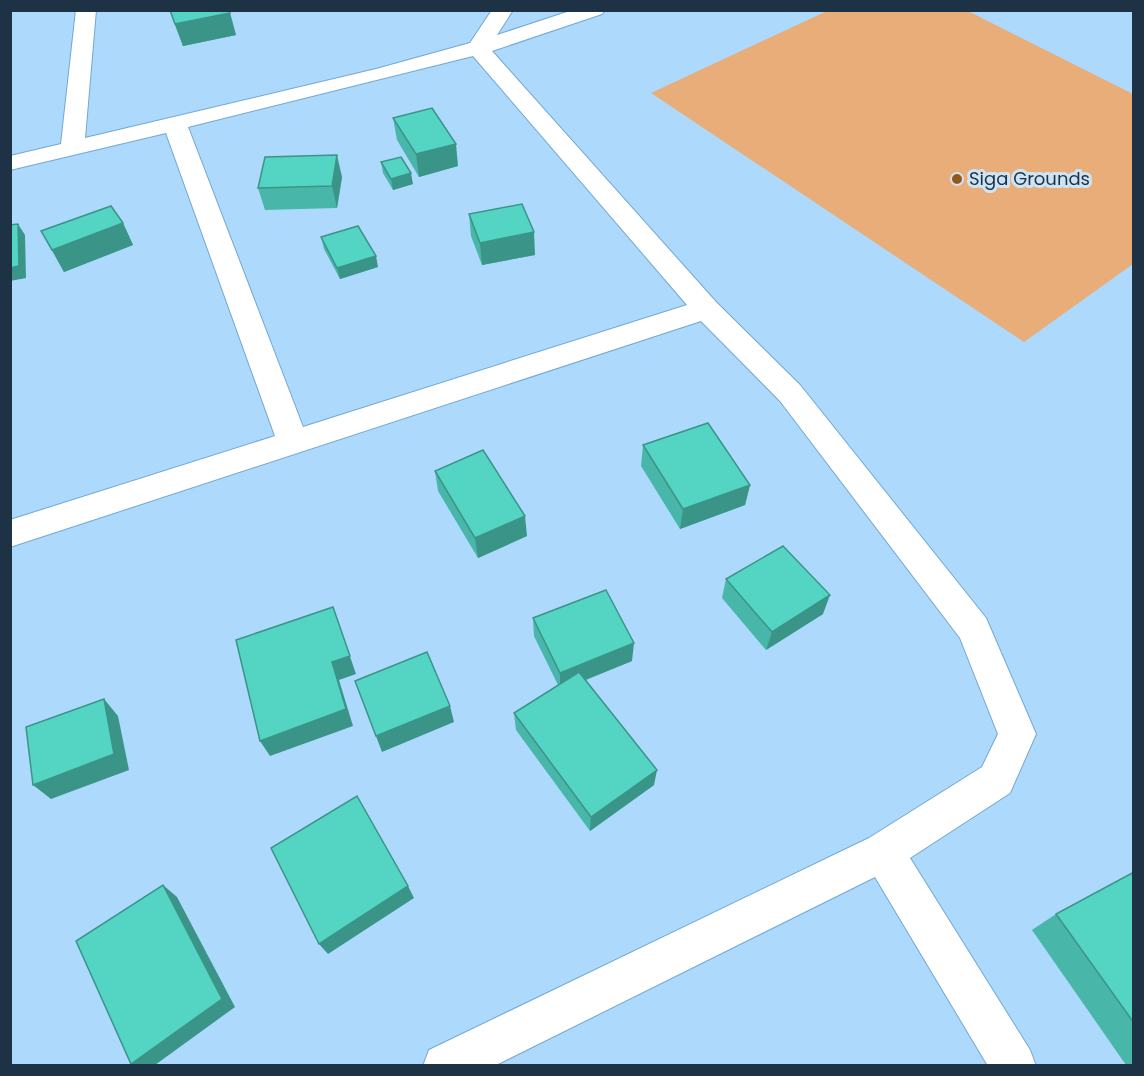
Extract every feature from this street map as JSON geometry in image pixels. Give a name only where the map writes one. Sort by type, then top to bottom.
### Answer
[{"type":"street","points":[[72,149],[86,10]]},
{"type":"street","points":[[478,48],[503,10]]},
{"type":"street","points":[[10,163],[176,125],[478,48],[594,10]]},
{"type":"street","points":[[445,1065],[883,852],[996,780],[1017,734],[974,629],[790,393],[706,309],[478,48]]},
{"type":"street","points":[[176,125],[293,442]]},
{"type":"street","points":[[10,534],[706,309]]},
{"type":"street","points":[[883,852],[1014,1065]]},
{"type":"shaded area","name":"Siga Grounds","points":[[829,10],[968,11],[1133,94],[1133,264],[1024,342],[651,93]]},
{"type":"building","points":[[170,10],[229,10],[230,13],[175,24]]},
{"type":"building","points":[[432,108],[456,144],[416,154],[393,118]]},
{"type":"building","points":[[337,155],[332,186],[258,188],[265,157]]},
{"type":"building","points":[[401,157],[411,173],[391,179],[381,162]]},
{"type":"building","points":[[522,204],[534,232],[480,243],[469,214]]},
{"type":"building","points":[[111,206],[123,223],[52,250],[41,231]]},
{"type":"building","points":[[18,224],[19,266],[10,268],[10,225]]},
{"type":"building","points":[[358,226],[376,256],[337,268],[321,237]]},
{"type":"building","points":[[708,423],[750,485],[683,509],[643,445]]},
{"type":"building","points":[[483,450],[525,516],[475,538],[435,471]]},
{"type":"building","points":[[783,546],[830,595],[772,632],[726,579]]},
{"type":"building","points":[[606,590],[634,643],[560,673],[533,618]]},
{"type":"building","points":[[333,607],[350,656],[332,662],[346,709],[260,741],[236,640]]},
{"type":"building","points":[[427,652],[450,706],[376,736],[355,681]]},
{"type":"building","points":[[579,672],[657,770],[591,817],[514,713]]},
{"type":"building","points":[[104,699],[114,754],[33,785],[26,727]]},
{"type":"building","points":[[357,796],[408,886],[319,944],[271,848]]},
{"type":"building","points":[[1134,872],[1134,1023],[1056,914]]},
{"type":"building","points":[[163,885],[222,999],[131,1064],[76,941]]},
{"type":"place","name":"Siga Grounds","points":[[957,179]]}]
